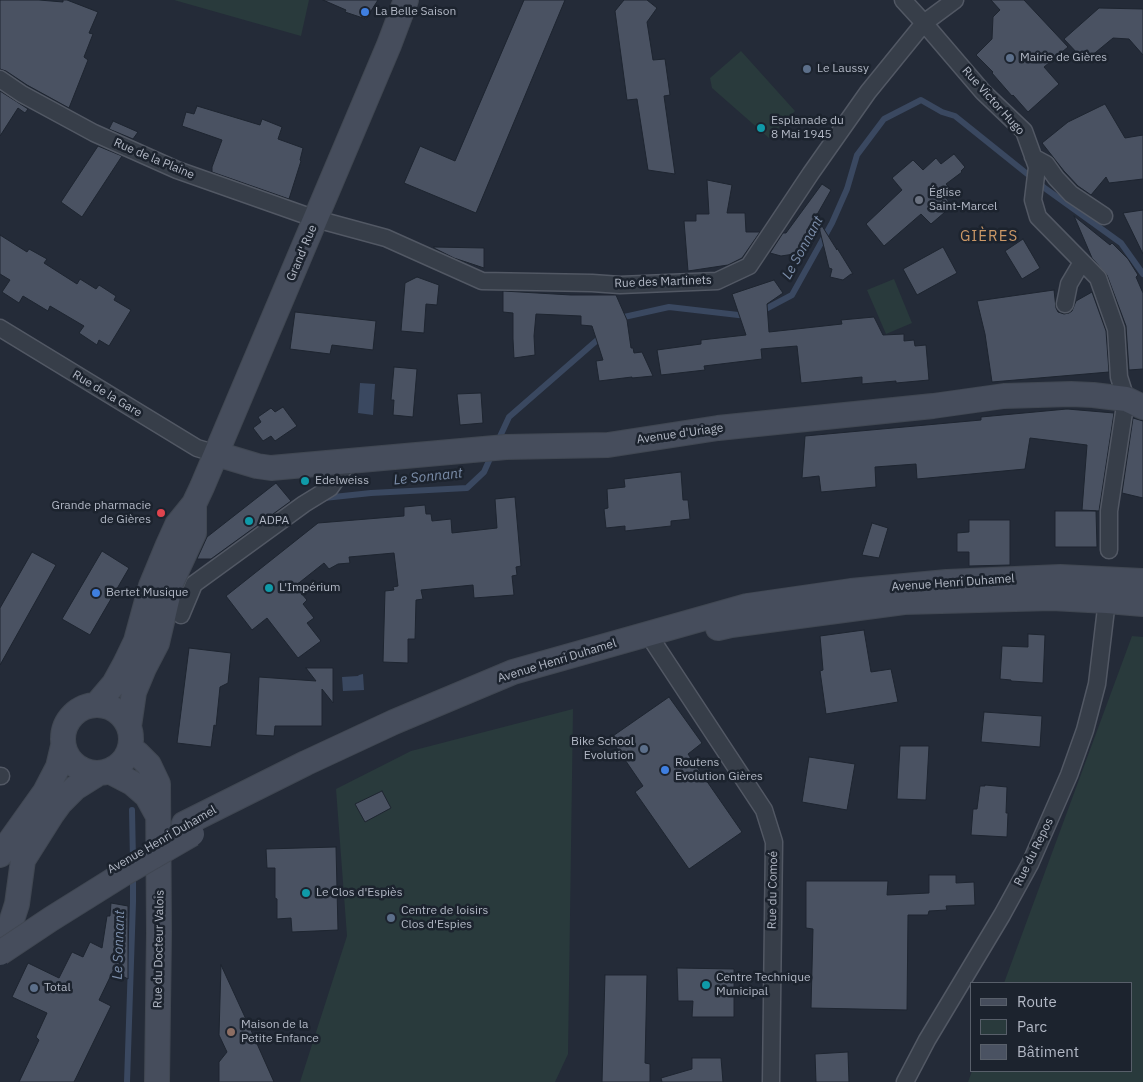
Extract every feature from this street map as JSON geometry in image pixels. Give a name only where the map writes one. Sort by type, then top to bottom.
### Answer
[{"type":"main road","name":"Grand' Rue","points":[[97,704],[114,684],[126,664],[136,641],[152,586],[168,545],[177,525],[194,504],[217,454],[389,46],[406,0]]},
{"type":"main road","name":"Avenue d'Uriage","points":[[217,454],[271,468],[506,448],[608,445],[718,428],[933,406],[1004,396],[1071,394],[1135,403]]},
{"type":"main road","name":"Grand' Rue","points":[[129,737],[134,692],[157,643],[171,583],[194,533],[194,504]]},
{"type":"main road","name":"Avenue Henri Duhamel","points":[[2,943],[51,918],[123,874],[188,829],[306,763],[385,726],[513,672],[747,606],[851,591],[947,582],[1060,577],[1108,590],[1143,604]]},
{"type":"main road","name":"Avenue Henri Duhamel","points":[[188,829],[426,723],[519,686],[654,643],[731,625],[904,602],[1052,598],[1108,590],[1143,581]]},
{"type":"main road","points":[[0,855],[45,792],[58,767],[65,726],[72,715],[82,708],[97,704],[110,707],[121,715],[129,737],[122,762],[75,788],[52,814],[23,860],[17,904],[2,943]]},
{"type":"main road","name":"Rue du Docteur Valois","points":[[129,737],[137,753],[149,766],[158,784],[157,1082]]},
{"type":"main road","points":[[63,746],[68,758],[76,766],[87,772],[104,772]]},
{"type":"main road","name":"Rue du Docteur Valois","points":[[104,772],[132,783],[147,796],[158,816]]},
{"type":"main road","points":[[0,902],[9,912],[2,943]]},
{"type":"street","name":"Rue Victor Hugo","points":[[903,0],[983,92],[1024,131],[1035,162],[1033,200],[1038,217],[1098,278],[1116,329],[1119,378],[1135,403],[1109,511],[1109,550]]},
{"type":"street","name":"Rue des Martinets","points":[[316,219],[386,238],[482,281],[620,285],[717,281],[749,266],[868,92],[924,23],[955,0]]},
{"type":"street","name":"Rue de la Plaine","points":[[0,79],[22,94],[94,133],[169,167],[316,219]]},
{"type":"street","points":[[1035,162],[1046,164],[1071,194],[1104,216]]},
{"type":"street","points":[[1065,304],[1069,284],[1082,262]]},
{"type":"street","name":"Rue de la Gare","points":[[0,328],[196,448],[217,454]]},
{"type":"street","points":[[181,615],[194,584],[304,504],[330,488],[349,461]]},
{"type":"street","name":"Rue du Repos","points":[[905,1082],[927,1040],[1002,915],[1030,864],[1054,812],[1085,730],[1097,684],[1108,590]]},
{"type":"street","name":"Rue du Comoé","points":[[654,643],[764,810],[774,842],[771,1082]]},
{"type":"green space","points":[[174,0],[309,0],[301,36]]},
{"type":"green space","points":[[741,51],[795,111],[769,138],[712,88],[710,78]]},
{"type":"green space","points":[[894,279],[912,323],[886,334],[867,290]]},
{"type":"green space","points":[[1132,636],[1143,637],[1143,1082],[968,1082],[972,1072],[1133,1072],[1133,982],[1004,982]]},
{"type":"green space","points":[[573,709],[568,1054],[555,1082],[300,1082],[347,936],[336,789],[411,751]]},
{"type":"water","points":[[360,383],[375,384],[373,415],[358,413]]},
{"type":"water","points":[[363,674],[364,690],[343,691],[342,677]]},
{"type":"building","points":[[0,0],[63,2],[63,0],[67,0],[98,12],[89,33],[93,34],[84,57],[88,60],[69,108],[0,69]]},
{"type":"building","points":[[323,0],[378,0],[366,19],[345,12],[346,10]]},
{"type":"building","points":[[524,0],[565,0],[476,213],[404,183],[420,146],[455,161]]},
{"type":"building","points":[[624,0],[647,0],[657,8],[647,22],[653,60],[665,59],[670,95],[664,96],[675,174],[648,170],[637,99],[627,100],[615,11]]},
{"type":"building","name":"Mairie de Gières","points":[[991,0],[1024,0],[1068,47],[1044,67],[1059,84],[1028,112],[976,55],[992,39],[993,17],[1000,10]]},
{"type":"building","points":[[1099,8],[1143,9],[1143,55],[1129,39],[1113,38],[1090,57],[1084,51],[1079,55],[1064,39]]},
{"type":"building","points":[[0,91],[28,109],[25,113],[18,108],[0,136]]},
{"type":"building","points":[[1105,104],[1125,138],[1143,135],[1143,179],[1109,183],[1106,177],[1091,195],[1078,186],[1042,143],[1068,122]]},
{"type":"building","points":[[197,106],[260,125],[262,119],[282,127],[278,139],[303,148],[301,161],[289,199],[212,172],[222,140],[182,126],[186,112],[194,114]]},
{"type":"building","points":[[113,121],[138,132],[133,139],[109,129]]},
{"type":"building","points":[[98,146],[122,156],[82,217],[61,202]]},
{"type":"building","name":"Église Saint-Marcel","points":[[954,154],[965,167],[962,172],[946,184],[951,189],[944,195],[952,206],[931,224],[921,214],[884,246],[866,224],[902,190],[892,178],[913,160],[923,170],[936,158],[941,164]]},
{"type":"building","points":[[707,180],[732,185],[727,213],[745,213],[746,232],[760,232],[742,258],[728,265],[688,271],[684,221],[696,221],[696,214],[709,214]]},
{"type":"building","points":[[822,184],[831,190],[806,234],[815,239],[807,252],[781,256],[770,253],[783,233],[786,233]]},
{"type":"building","points":[[1143,210],[1143,254],[1123,213]]},
{"type":"building","points":[[1074,216],[1110,245],[1112,243],[1128,259],[1138,275],[1136,277],[1143,293],[1143,369],[1129,370],[1126,326],[1107,275],[1092,258]]},
{"type":"building","points":[[822,226],[853,274],[843,280],[830,277],[832,269],[829,268],[819,227]]},
{"type":"building","points":[[0,235],[27,252],[29,249],[47,259],[44,263],[77,284],[80,279],[96,289],[99,285],[116,296],[114,300],[131,310],[109,346],[99,340],[97,345],[79,333],[84,326],[50,306],[48,311],[23,296],[19,303],[2,292],[10,280],[0,274]]},
{"type":"building","points":[[1023,239],[1040,268],[1022,279],[1005,251]]},
{"type":"building","points":[[434,247],[484,248],[484,268],[454,258]]},
{"type":"building","points":[[943,247],[957,273],[917,295],[903,269]]},
{"type":"building","points":[[417,277],[439,285],[437,305],[426,304],[424,333],[401,331],[405,283]]},
{"type":"building","points":[[774,280],[783,293],[767,304],[769,332],[842,324],[841,320],[874,317],[883,335],[904,334],[904,341],[914,340],[915,346],[926,345],[929,380],[862,384],[862,377],[801,383],[797,346],[761,349],[762,359],[704,366],[705,370],[661,375],[657,350],[701,344],[701,340],[746,335],[732,294]]},
{"type":"building","points":[[1054,290],[1056,308],[1058,312],[1064,314],[1072,311],[1076,301],[1092,292],[1106,331],[1109,372],[992,382],[985,334],[977,301]]},
{"type":"building","points":[[503,291],[571,295],[616,295],[627,320],[631,348],[633,348],[634,353],[642,352],[653,376],[599,381],[596,361],[603,360],[592,326],[581,325],[581,316],[536,314],[535,355],[514,358],[513,313],[503,312]]},
{"type":"building","points":[[295,312],[376,321],[373,350],[332,345],[330,354],[290,349]]},
{"type":"building","points":[[394,367],[417,369],[413,417],[393,415],[394,400],[391,400]]},
{"type":"building","points":[[481,393],[483,423],[460,425],[457,394]]},
{"type":"building","points":[[283,407],[297,426],[275,441],[271,436],[263,441],[253,428],[261,422],[258,417],[271,408],[275,412]]},
{"type":"building","points":[[1067,409],[1114,413],[1099,511],[1082,510],[1087,445],[1030,438],[1025,469],[917,479],[916,464],[875,467],[876,487],[821,492],[819,476],[802,478],[805,436],[981,420],[981,417]]},
{"type":"building","points":[[1133,418],[1143,421],[1143,498],[1122,493]]},
{"type":"building","points":[[681,472],[683,500],[688,500],[690,519],[671,521],[671,526],[625,531],[625,526],[606,528],[604,509],[608,508],[607,489],[625,487],[624,479]]},
{"type":"building","name":"ADPA","points":[[276,483],[291,501],[211,559],[197,559],[207,537]]},
{"type":"building","points":[[515,497],[521,566],[516,567],[517,575],[512,576],[514,595],[474,598],[473,585],[421,590],[423,599],[416,600],[415,639],[408,639],[408,663],[383,662],[385,591],[394,590],[393,587],[398,586],[394,553],[349,557],[350,563],[338,564],[329,569],[324,563],[295,586],[307,600],[303,604],[314,618],[307,623],[321,641],[298,658],[267,618],[252,630],[226,596],[318,523],[404,516],[404,507],[425,505],[426,514],[431,514],[432,521],[451,519],[452,533],[497,528],[495,499]]},
{"type":"building","points":[[1055,511],[1096,511],[1097,547],[1055,547]]},
{"type":"building","points":[[969,520],[1010,520],[1010,565],[969,566],[969,552],[957,552],[957,533],[969,532]]},
{"type":"building","points":[[872,523],[888,528],[879,558],[862,555]]},
{"type":"building","name":"Bertet Musique","points":[[102,551],[129,568],[90,635],[62,619]]},
{"type":"building","points":[[32,552],[56,565],[0,665],[0,608]]},
{"type":"building","points":[[864,630],[871,672],[891,669],[898,702],[826,714],[820,671],[823,670],[820,636]]},
{"type":"building","points":[[1028,634],[1045,635],[1043,683],[1000,679],[1002,646],[1028,647]]},
{"type":"building","points":[[189,648],[231,653],[228,683],[220,687],[216,726],[214,725],[211,747],[177,743]]},
{"type":"building","points":[[306,668],[333,668],[333,703],[322,689],[322,726],[275,726],[274,736],[256,735],[259,677],[316,681]]},
{"type":"building","name":"Routens Evolution Gières","points":[[669,697],[702,743],[688,754],[742,832],[689,869],[635,792],[643,786],[610,738]]},
{"type":"building","points":[[984,712],[1042,716],[1040,747],[981,742]]},
{"type":"building","points":[[900,746],[929,746],[926,800],[897,799]]},
{"type":"building","points":[[809,757],[855,764],[847,810],[802,802]]},
{"type":"building","points":[[980,786],[1007,787],[1007,837],[971,835],[973,809],[977,809]]},
{"type":"building","points":[[382,791],[391,808],[365,822],[355,804]]},
{"type":"building","name":"Le Clos d'Espiès","points":[[336,847],[338,930],[292,932],[291,918],[277,919],[275,868],[267,868],[266,849]]},
{"type":"building","points":[[929,875],[956,875],[956,883],[974,882],[975,905],[946,906],[947,910],[929,911],[928,915],[908,915],[907,1010],[811,1008],[813,929],[806,928],[806,881],[888,881],[887,895],[929,893]]},
{"type":"building","points":[[111,903],[128,906],[128,979],[113,971],[99,1000],[111,1006],[74,1082],[19,1082],[39,1040],[36,1037],[47,1013],[12,997],[28,963],[59,978],[72,952],[83,957],[90,942],[102,948],[107,916],[110,916]]},
{"type":"building","name":"Maison de la Petite Enfance","points":[[221,965],[274,1082],[219,1082],[219,1062],[227,1052],[219,1035]]},
{"type":"building","name":"Centre Technique Municipal","points":[[677,968],[734,969],[734,1017],[692,1017],[693,1001],[678,1001]]},
{"type":"building","points":[[605,975],[647,975],[645,1063],[650,1064],[650,1082],[602,1082]]},
{"type":"building","points":[[848,1052],[849,1082],[816,1082],[815,1054]]},
{"type":"building","points":[[692,1058],[721,1058],[723,1082],[662,1082],[661,1078],[692,1069]]},
{"type":"waterway","name":"Le Sonnant","points":[[760,312],[792,295],[832,223],[847,189],[857,155],[884,119],[921,100],[942,112],[955,116],[1046,189],[1121,243],[1143,274]]},
{"type":"waterway","name":"Le Sonnant","points":[[620,321],[624,317],[669,307],[747,316]]},
{"type":"waterway","name":"Le Sonnant","points":[[497,443],[509,417],[603,335]]},
{"type":"waterway","name":"Le Sonnant","points":[[324,498],[371,493],[467,488],[484,472],[492,454]]},
{"type":"waterway","name":"Le Sonnant","points":[[132,810],[133,861]]},
{"type":"waterway","name":"Le Sonnant","points":[[127,1082],[133,873]]},
{"type":"place","name":"La Belle Saison","points":[[365,12]]},
{"type":"place","name":"Mairie de Gières","points":[[1010,58]]},
{"type":"place","name":"Le Laussy","points":[[807,69]]},
{"type":"place","name":"Esplanade du 8 Mai 1945","points":[[761,128]]},
{"type":"place","name":"Église Saint-Marcel","points":[[919,200]]},
{"type":"place","name":"Edelweiss","points":[[305,481]]},
{"type":"place","name":"Grande pharmacie de Gières","points":[[161,513]]},
{"type":"place","name":"ADPA","points":[[249,521]]},
{"type":"place","name":"L'Impérium","points":[[269,588]]},
{"type":"place","name":"Bertet Musique","points":[[96,593]]},
{"type":"place","name":"Bike School Evolution","points":[[644,749]]},
{"type":"place","name":"Routens Evolution Gières","points":[[665,770]]},
{"type":"place","name":"Le Clos d'Espiès","points":[[306,893]]},
{"type":"place","name":"Centre de loisirs Clos d'Espies","points":[[391,918]]},
{"type":"place","name":"Centre Technique Municipal","points":[[706,985]]},
{"type":"place","name":"Total","points":[[34,988]]},
{"type":"place","name":"Maison de la Petite Enfance","points":[[231,1032]]},
{"type":"district","name":"GIÈRES","points":[[989,237]]}]
